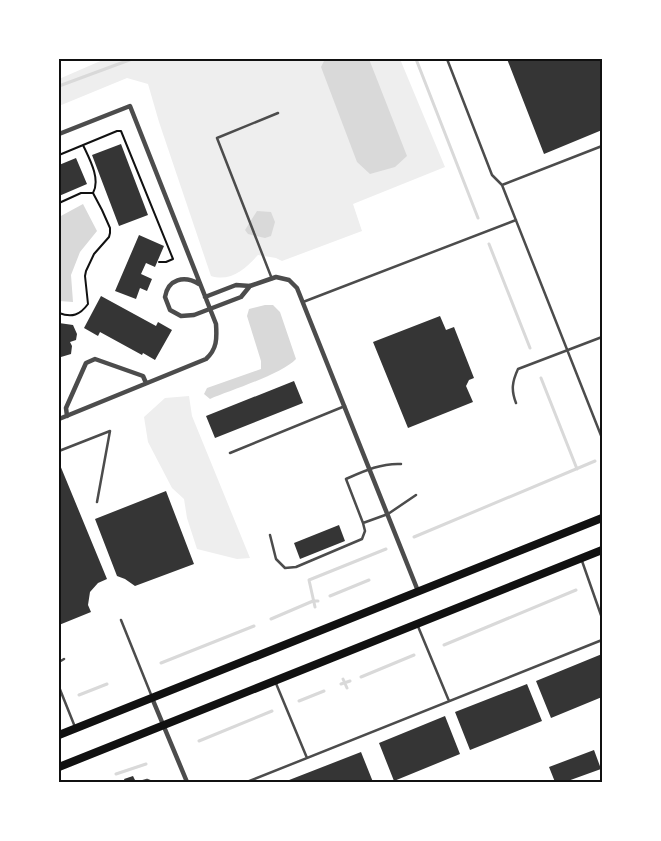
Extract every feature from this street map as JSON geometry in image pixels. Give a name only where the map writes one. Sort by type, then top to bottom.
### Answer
[{"type":"highway","points":[[59,735],[602,518]]},
{"type":"highway","points":[[59,767],[602,550]]},
{"type":"street","points":[[59,134],[130,106],[216,324],[216,346],[206,359],[59,419]]},
{"type":"street","points":[[205,297],[236,285],[250,286],[272,279],[283,278],[289,280],[297,288],[418,591]]},
{"type":"street","points":[[200,285],[188,279],[175,281],[166,291],[166,304],[170,310],[181,316],[194,315],[241,297],[250,286]]},
{"type":"street","points":[[67,416],[66,408],[86,363],[95,359],[143,376],[146,383]]},
{"type":"street","points":[[152,698],[187,782]]},
{"type":"lane","points":[[447,59],[492,175],[502,185],[602,438]]},
{"type":"lane","points":[[272,279],[216,138],[278,114]]},
{"type":"lane","points":[[502,185],[602,146]]},
{"type":"lane","points":[[303,302],[516,220]]},
{"type":"lane","points":[[516,403],[512,393],[512,380],[518,369],[602,337]]},
{"type":"lane","points":[[230,453],[344,406]]},
{"type":"lane","points":[[59,451],[110,431],[97,502]]},
{"type":"lane","points":[[270,535],[276,559],[285,568],[296,567],[351,545],[362,538],[365,531],[346,479],[369,468],[401,464]]},
{"type":"lane","points":[[363,522],[388,514],[416,495]]},
{"type":"lane","points":[[582,558],[602,618]]},
{"type":"lane","points":[[121,620],[152,698]]},
{"type":"lane","points":[[417,624],[450,701]]},
{"type":"lane","points":[[247,782],[602,640]]},
{"type":"lane","points":[[59,662],[64,660]]},
{"type":"lane","points":[[275,681],[307,758]]},
{"type":"lane","points":[[59,688],[76,728]]},
{"type":"lane","points":[[140,782],[147,780],[152,782]]},
{"type":"path","points":[[59,155],[117,130],[121,131],[174,259],[159,262]]},
{"type":"path","points":[[59,313],[72,316],[78,315],[88,304],[86,271],[94,254],[109,237],[110,233],[110,228],[93,193],[96,184],[93,168],[83,145]]},
{"type":"path","points":[[59,203],[81,193],[93,193]]},
{"type":"shaded area","points":[[105,59],[400,59],[445,167],[353,204],[362,231],[282,261],[258,255],[243,269],[231,276],[211,276],[148,84],[127,78],[59,106],[59,79]]},
{"type":"shaded area","points":[[330,59],[369,59],[407,156],[395,167],[370,174],[357,162],[321,67],[324,61]]},
{"type":"shaded area","points":[[83,204],[97,231],[80,252],[71,275],[73,302],[59,301],[59,217]]},
{"type":"shaded area","points":[[257,211],[271,212],[275,222],[271,236],[265,238],[248,234],[245,230]]},
{"type":"shaded area","points":[[273,305],[280,312],[296,359],[268,376],[210,399],[204,394],[207,388],[261,369],[261,361],[247,316],[249,309]]},
{"type":"shaded area","points":[[189,396],[192,416],[250,558],[237,559],[197,549],[187,518],[184,499],[172,488],[148,442],[144,417],[165,398]]},
{"type":"building","points":[[507,59],[602,59],[602,130],[544,154]]},
{"type":"building","points":[[121,144],[148,215],[119,226],[92,155]]},
{"type":"building","points":[[76,158],[87,184],[59,196],[59,165]]},
{"type":"building","points":[[139,235],[164,246],[155,267],[146,263],[141,274],[152,279],[147,291],[140,288],[136,299],[115,291]]},
{"type":"building","points":[[101,296],[156,326],[158,322],[172,330],[155,360],[100,332],[98,336],[84,328]]},
{"type":"building","points":[[440,316],[446,330],[454,327],[474,378],[469,380],[466,386],[473,402],[408,428],[373,342]]},
{"type":"building","points":[[59,323],[73,325],[77,334],[76,340],[70,342],[72,346],[71,354],[61,357],[60,365]]},
{"type":"building","points":[[294,381],[303,403],[215,438],[206,416]]},
{"type":"building","points":[[59,466],[107,579],[98,583],[90,592],[88,605],[91,612],[59,625]]},
{"type":"building","points":[[166,491],[194,564],[135,586],[117,576],[95,519]]},
{"type":"building","points":[[339,525],[345,541],[300,559],[294,543]]},
{"type":"building","points":[[602,654],[602,697],[551,718],[536,681]]},
{"type":"building","points":[[527,684],[542,721],[470,750],[455,712]]},
{"type":"building","points":[[445,716],[460,754],[394,781],[379,743]]},
{"type":"building","points":[[594,750],[601,769],[565,782],[555,782],[549,767]]},
{"type":"building","points":[[361,752],[373,782],[284,782]]},
{"type":"building","points":[[133,776],[136,782],[125,782],[124,779]]},
{"type":"waterway","points":[[59,86],[132,59]]},
{"type":"waterway","points":[[416,59],[478,218]]},
{"type":"waterway","points":[[489,244],[530,348]]},
{"type":"waterway","points":[[541,378],[577,469]]},
{"type":"waterway","points":[[414,537],[595,461]]},
{"type":"waterway","points":[[315,607],[309,580],[386,549]]},
{"type":"waterway","points":[[330,596],[369,580]]},
{"type":"waterway","points":[[444,645],[576,590]]},
{"type":"waterway","points":[[271,619],[313,601],[318,601]]},
{"type":"waterway","points":[[161,663],[254,626]]},
{"type":"waterway","points":[[361,677],[414,655]]},
{"type":"waterway","points":[[343,679],[347,688]]},
{"type":"waterway","points":[[341,684],[350,681]]},
{"type":"waterway","points":[[79,695],[107,684]]},
{"type":"waterway","points":[[299,701],[324,691]]},
{"type":"waterway","points":[[199,741],[272,711]]},
{"type":"waterway","points":[[116,774],[146,764]]}]
